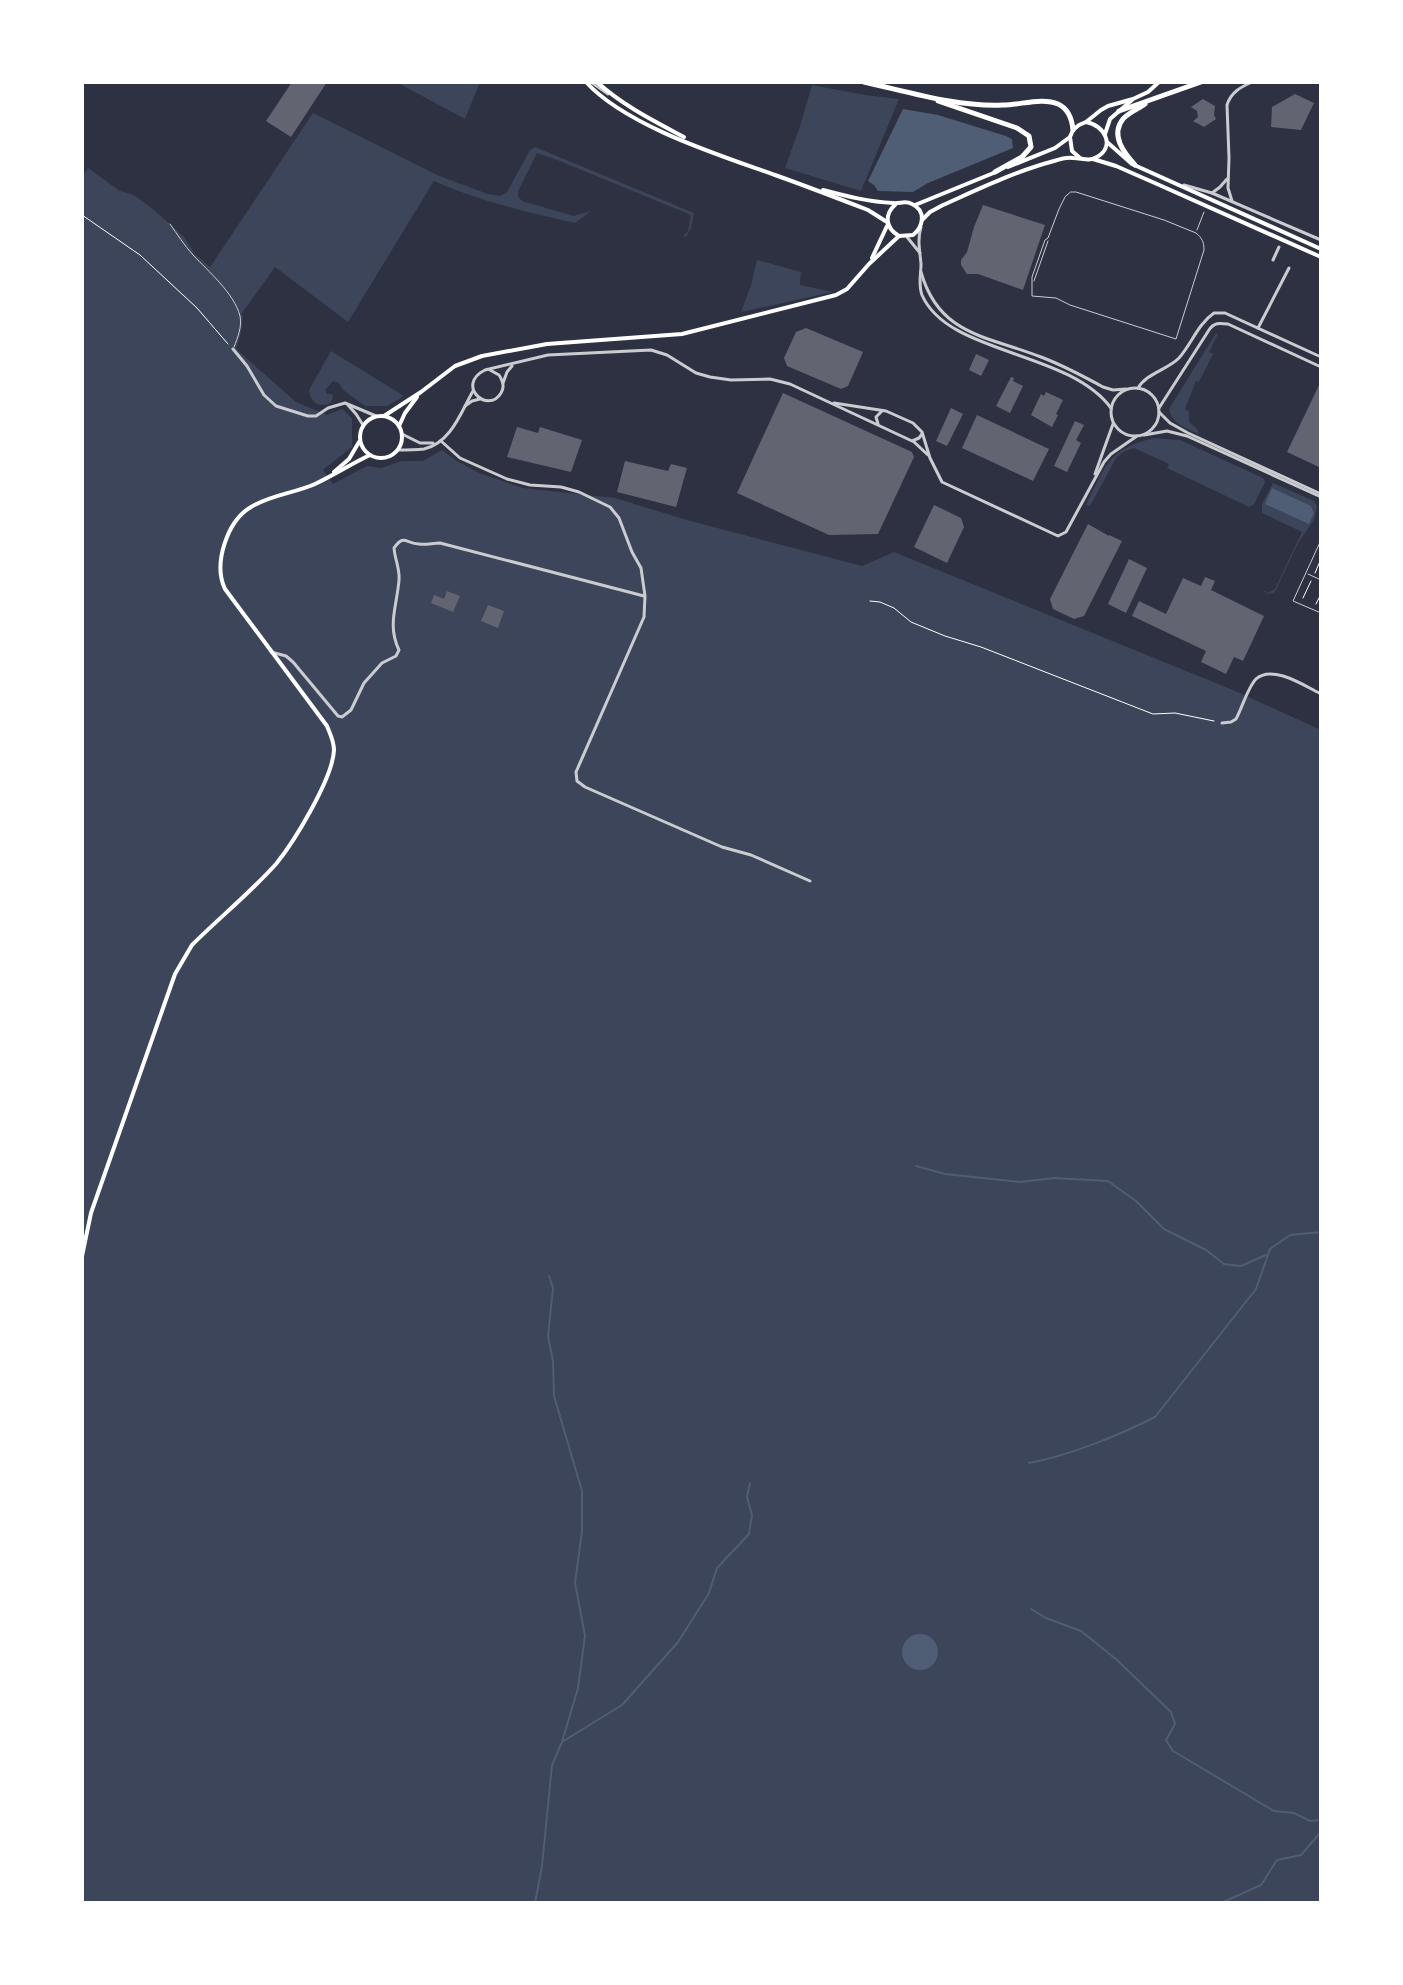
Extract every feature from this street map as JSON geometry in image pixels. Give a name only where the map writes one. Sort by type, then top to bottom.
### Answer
[{"type":"highway","points":[[864,82],[977,104],[1055,103],[1067,111],[1073,130]]},
{"type":"highway","points":[[1119,111],[1201,82]]},
{"type":"highway","points":[[891,88],[954,106],[1026,133],[1031,143],[1027,154],[995,172]]},
{"type":"highway","points":[[1135,165],[1119,143],[1120,125],[1126,116],[1152,100]]},
{"type":"main road","points":[[592,82],[648,118],[711,152]]},
{"type":"main road","points":[[592,82],[602,97],[634,117],[711,152],[868,210],[899,236],[907,237],[921,227],[921,214],[915,205],[859,199],[805,185]]},
{"type":"main road","points":[[1084,159],[1072,151],[1069,144],[1073,130],[1108,106],[1148,92],[1159,82]]},
{"type":"main road","points":[[1105,134],[1110,119],[1133,99]]},
{"type":"main road","points":[[1086,122],[1101,128],[1107,142],[1100,156],[1093,159]]},
{"type":"main road","points":[[915,205],[1047,152],[1070,137]]},
{"type":"main road","points":[[1107,142],[1135,165],[1321,249]]},
{"type":"main road","points":[[922,220],[943,205],[1050,162],[1067,158],[1093,159],[1116,166],[1321,257]]},
{"type":"main road","points":[[869,264],[881,243],[889,211],[896,204]]},
{"type":"main road","points":[[384,416],[455,366],[482,356],[547,344],[682,334],[823,300],[847,289],[899,236]]},
{"type":"main road","points":[[399,426],[421,392]]},
{"type":"main road","points":[[330,476],[355,452],[363,425],[369,418],[384,416],[393,419],[402,434],[397,450],[382,458],[370,455],[360,440]]},
{"type":"main road","points":[[82,1256],[91,1213],[182,959],[192,945],[275,865],[317,798],[333,758],[334,748],[327,726],[221,582],[223,548],[239,517],[252,505],[305,488],[370,455]]},
{"type":"street","points":[[1232,201],[1228,188],[1227,105],[1235,91],[1252,82]]},
{"type":"street","points":[[1212,193],[1229,176]]},
{"type":"street","points":[[1175,184],[1212,193],[1321,240]]},
{"type":"street","points":[[921,227],[918,237],[919,283],[923,296],[941,320],[964,334],[1042,362],[1078,380],[1103,397],[1111,408]]},
{"type":"street","points":[[907,237],[920,254]]},
{"type":"street","points":[[1273,260],[1279,247]]},
{"type":"street","points":[[1258,328],[1289,268]]},
{"type":"street","points":[[921,270],[928,294],[952,322],[990,340],[1042,357],[1103,387],[1113,390],[1138,388],[1149,392],[1170,423],[1321,496]]},
{"type":"street","points":[[1138,388],[1142,381],[1179,358],[1200,326],[1214,313],[1225,313],[1321,357]]},
{"type":"street","points":[[1144,435],[1155,426],[1159,410],[1212,325],[1219,322],[1321,367]]},
{"type":"street","points":[[233,349],[264,395],[276,406],[316,416],[345,403],[376,416]]},
{"type":"street","points":[[516,363],[508,370],[502,392],[495,399],[485,401],[473,391],[476,376],[485,370],[548,355],[651,350],[667,355],[699,374],[731,380],[763,378],[780,381],[912,441],[930,458],[944,483],[1055,536],[1066,532],[1107,458],[1137,436]]},
{"type":"street","points":[[490,370],[499,375],[503,383]]},
{"type":"street","points":[[1091,485],[1113,423],[1111,408],[1114,400],[1126,389]]},
{"type":"street","points":[[397,450],[426,448],[439,442],[453,427],[473,391]]},
{"type":"street","points":[[462,409],[480,399]]},
{"type":"street","points":[[345,403],[363,425]]},
{"type":"street","points":[[830,403],[882,411],[913,423],[920,428],[930,458]]},
{"type":"street","points":[[879,427],[876,417],[882,411]]},
{"type":"street","points":[[1113,423],[1123,433],[1137,436],[1167,431],[1187,436],[1321,496]]},
{"type":"street","points":[[402,434],[420,443],[439,442],[460,458],[507,479],[579,492],[610,507],[619,518],[641,568],[644,617],[576,772],[577,781],[722,847],[751,855],[810,881]]},
{"type":"street","points":[[912,441],[922,434]]},
{"type":"street","points":[[271,652],[286,656],[338,716],[346,715],[364,683],[399,650],[392,628],[399,579],[394,548],[404,540],[424,545],[440,543],[645,596]]},
{"type":"street","points":[[1222,723],[1236,719],[1253,682],[1267,673],[1276,673],[1321,694]]},
{"type":"lane","points":[[1071,192],[1196,233],[1203,240],[1204,250],[1177,337],[1173,340],[1056,298],[1032,296],[1032,277],[1045,240],[1065,197],[1071,192]]},
{"type":"lane","points":[[1196,233],[1204,212]]},
{"type":"lane","points":[[170,224],[191,253],[215,276],[238,310],[241,327],[233,349]]},
{"type":"lane","points":[[1321,540],[1293,601],[1321,613]]},
{"type":"lane","points":[[1306,573],[1321,580]]},
{"type":"path","points":[[82,215],[140,255],[197,308],[233,349]]},
{"type":"path","points":[[1300,604],[1321,559]]},
{"type":"path","points":[[1314,610],[1321,594]]},
{"type":"path","points":[[870,601],[894,608],[911,622],[945,636],[1153,714],[1175,713],[1222,723]]},
{"type":"shaded area","points":[[396,82],[480,82],[465,119]]},
{"type":"shaded area","points":[[812,85],[899,99],[861,191],[785,168]]},
{"type":"shaded area","points":[[903,109],[938,115],[1006,136],[1012,139],[1013,148],[913,192],[878,191],[868,181]]},
{"type":"shaded area","points":[[313,113],[437,175],[488,194],[501,196],[507,192],[530,150],[535,147],[694,213],[691,228],[686,237],[683,236],[688,231],[691,215],[537,153],[518,196],[522,201],[574,216],[591,211],[575,223],[486,200],[434,181],[348,322],[275,267],[242,313],[236,349],[296,402],[327,415],[342,409],[352,418],[352,447],[323,470],[333,484],[367,466],[381,468],[402,461],[423,461],[442,450],[479,473],[523,488],[615,498],[862,566],[894,552],[1233,690],[1321,730],[1321,1903],[82,1903],[82,177],[88,168],[120,191],[134,195],[184,237],[195,254],[210,267]]},
{"type":"shaded area","points":[[757,260],[801,272],[800,285],[833,292],[741,312]]},
{"type":"shaded area","points":[[1216,333],[1209,352],[1213,354],[1199,382],[1196,381],[1185,409],[1189,412],[1189,422],[1199,434],[1176,422],[1169,409]]},
{"type":"shaded area","points":[[331,351],[404,396],[387,406],[365,406],[333,381],[325,390],[327,394],[332,394],[331,403],[316,403],[309,390]]},
{"type":"shaded area","points":[[1154,438],[1180,440],[1263,478],[1265,482],[1254,504],[1249,507],[1167,468],[1169,464],[1134,448],[1116,458],[1090,506],[1086,505],[1104,469],[1118,453]]},
{"type":"shaded area","points":[[1273,483],[1314,501],[1317,506],[1314,520],[1298,543],[1276,590],[1268,594],[1259,588],[1268,593],[1275,589],[1302,532],[1262,513],[1262,504]]},
{"type":"shaded area","points":[[1272,488],[1311,506],[1314,513],[1309,524],[1265,504]]},
{"type":"shaded area","points":[[920,1634],[933,1639],[938,1652],[933,1665],[920,1670],[907,1665],[902,1652],[907,1639]]},
{"type":"building","points":[[292,82],[327,82],[291,137],[266,121]]},
{"type":"building","points":[[1295,94],[1314,103],[1301,130],[1271,127],[1272,107]]},
{"type":"building","points":[[1203,99],[1215,106],[1216,119],[1204,127],[1193,121],[1198,117],[1197,111],[1191,107]]},
{"type":"building","points":[[983,205],[1045,225],[1023,290],[978,274],[967,274],[961,265]]},
{"type":"building","points":[[806,328],[863,352],[848,386],[841,389],[787,366],[784,358],[796,332]]},
{"type":"building","points":[[976,354],[989,360],[981,376],[969,370]]},
{"type":"building","points":[[1011,377],[1023,386],[1010,413],[996,406]]},
{"type":"building","points":[[1321,381],[1321,468],[1287,452]]},
{"type":"building","points":[[1046,392],[1063,400],[1052,427],[1031,415],[1041,394],[1044,396]]},
{"type":"building","points":[[783,393],[912,452],[914,457],[878,534],[829,535],[737,493]]},
{"type":"building","points":[[951,408],[963,414],[947,446],[936,441]]},
{"type":"building","points":[[977,415],[1049,449],[1033,481],[962,448]]},
{"type":"building","points":[[1075,421],[1084,425],[1076,440],[1081,443],[1067,472],[1054,466]]},
{"type":"building","points":[[517,427],[538,433],[540,427],[582,440],[571,472],[507,457]]},
{"type":"building","points":[[625,461],[668,471],[671,464],[687,468],[676,507],[617,492]]},
{"type":"building","points":[[934,505],[961,518],[964,527],[947,563],[914,547]]},
{"type":"building","points":[[1088,524],[1122,541],[1084,616],[1074,619],[1053,609],[1050,599]]},
{"type":"building","points":[[1129,559],[1147,568],[1126,613],[1108,604]]},
{"type":"building","points":[[1205,577],[1215,581],[1211,590],[1264,616],[1243,661],[1234,657],[1226,674],[1201,662],[1206,651],[1132,616],[1139,601],[1166,614],[1183,578],[1201,586]]},
{"type":"building","points":[[447,591],[460,596],[453,612],[431,603],[434,595],[444,599]]},
{"type":"building","points":[[488,605],[504,611],[498,628],[481,621]]},
{"type":"waterway","points":[[916,1166],[945,1174],[1020,1182],[1054,1178],[1108,1181],[1136,1201],[1164,1229],[1206,1250],[1224,1264],[1241,1266],[1266,1255]]},
{"type":"waterway","points":[[1029,1463],[1094,1444],[1155,1417],[1256,1289],[1270,1249],[1290,1235],[1321,1232]]},
{"type":"waterway","points":[[535,1903],[542,1866],[552,1765],[578,1688],[585,1636],[575,1583],[582,1531],[582,1491],[554,1396],[553,1361],[548,1336],[553,1288],[549,1276]]},
{"type":"waterway","points":[[562,1742],[622,1705],[678,1642],[709,1593],[717,1568],[749,1534],[752,1515],[747,1497],[750,1483]]},
{"type":"waterway","points":[[1031,1609],[1081,1631],[1117,1660],[1171,1712],[1175,1724],[1166,1740],[1173,1751],[1274,1811],[1294,1813],[1310,1821],[1321,1820]]},
{"type":"waterway","points":[[1221,1903],[1261,1885],[1277,1860],[1301,1855],[1321,1832]]}]
